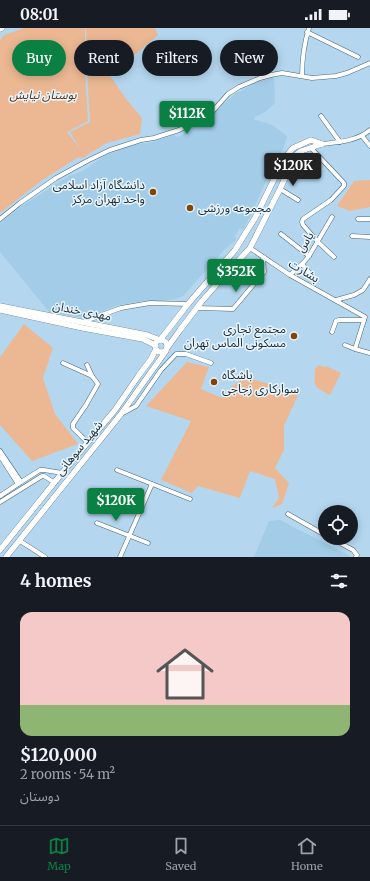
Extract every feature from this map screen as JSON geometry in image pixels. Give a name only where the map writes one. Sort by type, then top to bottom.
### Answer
[{"type":"main road","name":"شهید سوهانی","points":[[160,340],[188,304],[235,250],[244,237],[284,159],[293,148],[311,140],[322,144]]},
{"type":"main road","name":"شهید سوهانی","points":[[6,557],[121,414],[196,308],[250,248],[280,189],[293,157],[301,151],[322,144]]},
{"type":"main road","name":"مهدی خندان","points":[[0,306],[147,335],[160,340]]},
{"type":"main road","name":"مهدی خندان","points":[[0,311],[143,339],[156,347]]},
{"type":"main road","points":[[160,340],[164,340],[167,343],[166,349],[160,352],[156,347],[157,342],[160,340]]},
{"type":"main road","name":"شهید سوهانی","points":[[0,550],[115,410],[151,359],[156,347]]},
{"type":"main road","points":[[115,410],[121,414]]},
{"type":"street","points":[[302,76],[304,46],[308,30],[358,57]]},
{"type":"street","points":[[0,219],[32,194],[68,171],[110,150],[140,140],[154,138],[179,130],[212,112],[228,94],[239,87],[271,75],[282,73],[312,78],[336,76],[370,63]]},
{"type":"street","points":[[321,116],[340,142]]},
{"type":"street","name":"شهید سوهانی","points":[[322,144],[355,139],[370,130]]},
{"type":"street","points":[[362,136],[370,146]]},
{"type":"street","points":[[312,148],[344,183],[344,186],[331,200],[303,219],[302,222],[303,225],[334,257]]},
{"type":"street","points":[[280,189],[298,200]]},
{"type":"street","name":"یاس","points":[[290,275],[309,256],[332,216]]},
{"type":"street","points":[[358,219],[370,219]]},
{"type":"street","points":[[281,234],[309,256]]},
{"type":"street","points":[[352,236],[370,237]]},
{"type":"street","name":"بشارت","points":[[250,248],[290,275],[365,317],[364,320]]},
{"type":"street","points":[[196,308],[233,309],[264,272],[263,257]]},
{"type":"street","points":[[302,264],[312,276]]},
{"type":"street","points":[[335,300],[354,295],[363,290],[370,278]]},
{"type":"street","points":[[84,321],[121,308],[150,303],[188,304]]},
{"type":"street","points":[[332,332],[336,322],[339,320],[364,320],[355,349]]},
{"type":"street","points":[[345,345],[370,353]]},
{"type":"street","points":[[121,414],[136,406],[161,370],[176,354],[186,354],[211,363]]},
{"type":"street","points":[[63,362],[92,376]]},
{"type":"street","points":[[87,365],[98,386],[72,426],[88,443]]},
{"type":"street","points":[[0,451],[19,483]]},
{"type":"street","points":[[0,456],[19,483]]},
{"type":"street","points":[[0,496],[40,470],[62,473]]},
{"type":"street","points":[[117,470],[190,499]]},
{"type":"street","points":[[0,501],[42,476],[55,483]]},
{"type":"street","points":[[120,557],[152,484]]},
{"type":"street","points":[[288,514],[318,530]]},
{"type":"street","points":[[98,523],[148,543]]},
{"type":"street","points":[[20,541],[44,557]]},
{"type":"street","points":[[344,545],[353,550],[357,555],[356,557]]},
{"type":"shaded area","name":"دانشگاه آزاد اسلامی واحد تهران مرکز","points":[[274,76],[275,101],[274,104],[265,112],[255,117],[255,120],[272,125],[287,137],[283,149],[275,161],[251,215],[243,230],[240,228],[234,237],[237,239],[224,250],[184,295],[179,298],[165,301],[143,301],[119,305],[87,318],[50,313],[0,252],[0,223],[20,207],[69,176],[83,171],[104,156],[133,144],[148,143],[174,135],[178,137],[184,134],[184,130],[216,111],[236,93],[256,82]]},
{"type":"shaded area","points":[[280,520],[318,540],[318,545],[329,545],[350,557],[254,557],[269,521]]},
{"type":"green space","name":"بوستان نیایش","points":[[24,28],[85,28],[85,40],[74,40],[74,76],[85,76],[88,121],[67,132],[80,149],[70,132],[90,122],[88,76],[110,76],[142,118],[140,134],[107,143],[85,156],[86,157],[77,158],[41,181],[0,213],[0,40],[4,35]]},
{"type":"green space","name":"بوستان نیایش","points":[[86,28],[155,28],[158,35],[152,40],[142,40],[142,49],[134,56],[134,40],[86,40]]},
{"type":"green space","points":[[370,180],[370,207],[350,211],[337,206],[354,181]]},
{"type":"green space","points":[[24,324],[53,348],[43,378],[55,414],[78,444],[32,461],[0,425],[0,357]]},
{"type":"green space","points":[[187,362],[209,367],[201,389],[222,398],[231,387],[245,377],[299,393],[284,426],[284,450],[275,468],[289,483],[282,504],[272,508],[279,498],[275,479],[250,471],[240,498],[198,486],[192,493],[161,480],[191,421],[146,406]]},
{"type":"green space","points":[[319,365],[326,366],[341,373],[330,395],[320,390],[316,386],[315,369]]},
{"type":"place","name":"دانشگاه آزاد اسلامی واحد تهران مرکز","points":[[153,192]]},
{"type":"place","name":"مجموعه ورزشی","points":[[190,208]]},
{"type":"place","name":"مجتمع تجاری مسکونی الماس تهران","points":[[294,336]]},
{"type":"place","name":"باشگاه سواركاری زجاجی","points":[[214,382]]}]
